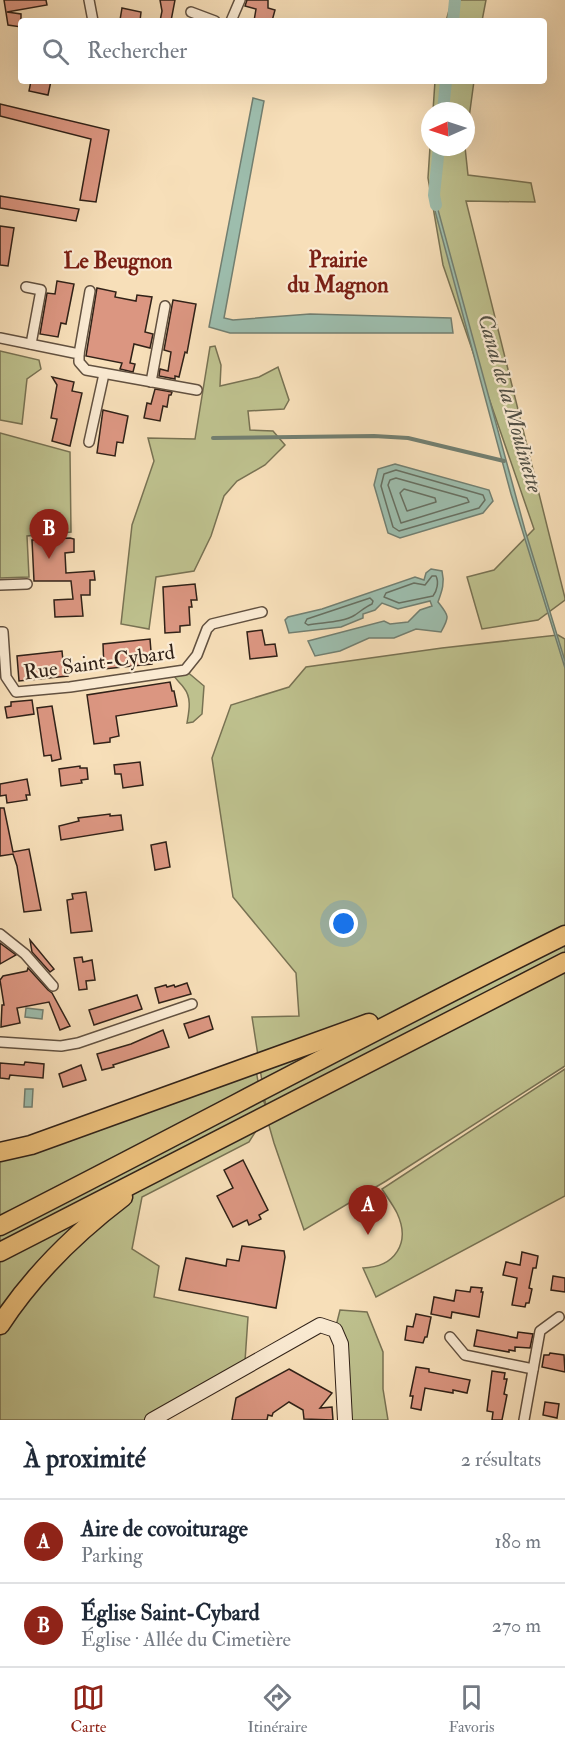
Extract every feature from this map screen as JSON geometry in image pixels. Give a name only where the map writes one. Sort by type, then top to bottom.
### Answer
[{"type":"highway","points":[[0,1226],[439,997],[565,935]]},
{"type":"highway","points":[[0,1252],[565,962]]},
{"type":"highway","points":[[0,1152],[42,1142],[242,1071],[439,997]]},
{"type":"highway","points":[[0,1324],[31,1285],[81,1231],[128,1193],[176,1160]]},
{"type":"street","points":[[89,0],[92,18]]},
{"type":"street","points":[[232,18],[240,0]]},
{"type":"street","points":[[191,12],[207,18]]},
{"type":"street","points":[[26,287],[41,290],[31,344]]},
{"type":"street","points":[[90,291],[79,354],[79,362],[86,370],[197,390]]},
{"type":"street","points":[[151,382],[165,306]]},
{"type":"street","points":[[0,338],[79,354]]},
{"type":"street","points":[[89,442],[104,374]]},
{"type":"street","points":[[0,585],[27,584]]},
{"type":"street","name":"Rue Saint-Cybard","points":[[0,632],[3,632],[6,677],[16,692],[70,687],[185,670],[197,655],[207,629],[212,624],[262,612]]},
{"type":"street","points":[[0,934],[25,954],[53,986]]},
{"type":"street","points":[[0,1042],[52,1046],[78,1043],[192,1004]]},
{"type":"street","points":[[524,1420],[540,1331],[559,1317]]},
{"type":"street","points":[[152,1420],[317,1325],[334,1330],[341,1344],[345,1420]]},
{"type":"street","points":[[450,1337],[465,1355],[533,1369]]},
{"type":"green space","points":[[452,0],[486,0],[483,18],[447,18]]},
{"type":"green space","points":[[435,84],[474,84],[471,102],[434,102]]},
{"type":"green space","points":[[429,156],[466,156],[468,175],[531,183],[535,202],[466,201],[565,598],[538,620],[482,629],[467,577],[494,570],[534,529],[443,265],[428,178]]},
{"type":"green space","points":[[215,346],[221,365],[220,386],[259,377],[278,367],[289,400],[284,409],[248,411],[250,430],[273,431],[285,445],[265,465],[237,481],[224,496],[211,536],[194,571],[156,577],[149,629],[121,624],[132,525],[154,461],[148,438],[195,439],[210,347]]},
{"type":"green space","points":[[0,351],[39,360],[41,369],[27,379],[22,424],[0,420]]},
{"type":"green space","points":[[0,433],[70,452],[71,532],[27,536],[29,577],[0,578]]},
{"type":"green space","points":[[558,635],[565,639],[565,1066],[386,1181],[304,1230],[266,1115],[249,1142],[142,1197],[132,1249],[159,1266],[154,1297],[248,1317],[245,1361],[150,1420],[0,1420],[0,1152],[255,1065],[260,1092],[266,1107],[252,1017],[299,1016],[296,973],[233,897],[212,758],[231,705],[289,687],[306,667]]},
{"type":"green space","points":[[185,670],[204,686],[202,714],[193,722],[187,723],[188,696],[172,672]]},
{"type":"green space","points":[[565,1069],[565,1196],[376,1297],[363,1268],[374,1267],[392,1258],[401,1243],[402,1234],[397,1213],[382,1189]]},
{"type":"green space","points":[[340,1310],[367,1312],[383,1352],[383,1389],[388,1420],[345,1420],[335,1330]]},
{"type":"water","points":[[253,98],[264,101],[224,318],[233,320],[310,314],[451,318],[453,333],[230,333],[209,327]]},
{"type":"water","points":[[435,156],[438,156],[434,195],[525,530],[565,661],[565,668],[511,494],[431,196]]},
{"type":"water","points":[[395,464],[489,490],[493,501],[483,513],[400,538],[388,533],[374,485],[378,469]]},
{"type":"water","points":[[431,569],[442,571],[443,575],[443,587],[438,602],[446,613],[447,619],[441,632],[416,629],[394,638],[369,638],[340,651],[315,656],[308,641],[384,621],[390,624],[408,622],[420,610],[432,606],[430,601],[398,609],[382,603],[375,610],[363,614],[363,618],[341,627],[289,633],[285,620],[288,617],[322,609],[415,577],[424,580],[426,573]]},
{"type":"water","points":[[26,1008],[43,1010],[42,1019],[25,1017]]},
{"type":"water","points":[[25,1089],[33,1089],[32,1107],[24,1107]]},
{"type":"building","points":[[4,0],[46,0],[47,5],[7,12],[21,14],[21,18],[18,18],[18,27],[8,25]]},
{"type":"building","points":[[160,0],[175,0],[172,18],[161,18]]},
{"type":"building","points":[[247,0],[268,0],[268,8],[275,10],[273,18],[254,18],[256,9],[245,6]]},
{"type":"building","points":[[122,8],[141,12],[140,18],[120,18]]},
{"type":"building","points":[[30,84],[50,84],[48,95],[29,91]]},
{"type":"building","points":[[0,104],[109,130],[96,202],[80,200],[91,139],[0,116]]},
{"type":"building","points":[[0,196],[79,209],[76,221],[0,208]]},
{"type":"building","points":[[0,226],[14,228],[8,266],[0,265]]},
{"type":"building","points":[[57,281],[74,284],[66,324],[61,323],[58,337],[40,334],[47,293],[55,294]]},
{"type":"building","points":[[97,288],[116,292],[115,297],[136,301],[137,295],[152,297],[145,332],[153,334],[150,348],[134,344],[130,363],[135,364],[133,372],[120,369],[122,363],[86,356]]},
{"type":"building","points":[[173,300],[196,304],[187,353],[185,352],[179,377],[175,376],[175,379],[159,376],[160,369],[168,371],[171,352],[164,350]]},
{"type":"building","points":[[52,377],[74,382],[72,391],[82,393],[70,446],[52,441],[57,419],[51,418],[57,385]]},
{"type":"building","points":[[155,389],[172,392],[169,395],[167,407],[163,406],[160,421],[144,418],[147,403],[151,404]]},
{"type":"building","points":[[103,410],[128,416],[123,443],[117,442],[115,456],[97,453]]},
{"type":"building","points":[[74,539],[74,552],[65,553],[66,573],[94,571],[95,580],[90,580],[90,595],[81,595],[83,616],[55,617],[54,600],[73,599],[71,581],[34,581],[32,540]]},
{"type":"building","points":[[195,584],[197,600],[191,600],[192,607],[189,607],[190,625],[180,626],[180,632],[165,633],[163,587]]},
{"type":"building","points":[[262,630],[265,645],[275,644],[277,656],[250,659],[247,632]]},
{"type":"building","points":[[150,639],[152,664],[104,669],[103,644]]},
{"type":"building","points":[[62,651],[68,676],[19,681],[17,656]]},
{"type":"building","points":[[170,682],[177,706],[116,716],[119,736],[110,738],[110,742],[94,744],[87,695]]},
{"type":"building","points":[[32,700],[34,714],[7,718],[5,707],[11,706],[11,702]]},
{"type":"building","points":[[52,706],[61,759],[52,761],[51,755],[44,756],[37,708]]},
{"type":"building","points":[[140,762],[143,785],[123,788],[121,774],[115,774],[114,765]]},
{"type":"building","points":[[80,766],[80,768],[87,768],[88,779],[81,780],[82,783],[61,786],[59,769]]},
{"type":"building","points":[[27,779],[30,795],[26,795],[27,800],[7,803],[6,795],[0,796],[0,784]]},
{"type":"building","points":[[0,808],[4,808],[13,852],[29,849],[41,910],[24,912],[13,854],[0,856]]},
{"type":"building","points":[[110,814],[110,816],[121,815],[123,830],[61,840],[59,826],[79,821],[78,818]]},
{"type":"building","points":[[166,842],[170,867],[155,870],[151,845]]},
{"type":"building","points":[[86,892],[92,931],[71,933],[67,900],[73,899],[72,894]]},
{"type":"building","points":[[30,940],[54,969],[50,972],[32,952]]},
{"type":"building","points":[[0,943],[16,955],[0,964]]},
{"type":"building","points":[[82,957],[83,962],[92,960],[95,980],[86,981],[87,989],[79,990],[74,958]]},
{"type":"building","points":[[28,968],[52,993],[70,1026],[60,1030],[49,1002],[17,1008],[20,1023],[1,1027],[2,1005],[4,1005],[0,980],[3,976],[27,971]]},
{"type":"building","points":[[187,983],[191,994],[159,1003],[155,988],[166,985],[175,987]]},
{"type":"building","points":[[137,995],[142,1009],[94,1025],[89,1010]]},
{"type":"building","points":[[209,1016],[213,1029],[189,1038],[184,1024]]},
{"type":"building","points":[[163,1030],[169,1047],[102,1070],[97,1054],[131,1044]]},
{"type":"building","points":[[25,1062],[44,1064],[43,1078],[10,1075],[9,1079],[0,1078],[0,1063],[24,1065]]},
{"type":"building","points":[[81,1065],[86,1080],[63,1087],[59,1074]]},
{"type":"building","points":[[243,1160],[268,1210],[259,1215],[261,1219],[249,1225],[247,1220],[233,1227],[217,1196],[233,1188],[224,1170]]},
{"type":"building","points":[[242,1246],[284,1251],[285,1257],[276,1308],[179,1290],[186,1258],[226,1266],[227,1259],[239,1261]]},
{"type":"building","points":[[522,1252],[538,1256],[529,1288],[532,1289],[529,1303],[526,1303],[525,1307],[512,1305],[517,1278],[503,1275],[506,1262],[520,1265]]},
{"type":"building","points":[[553,1276],[565,1278],[565,1292],[551,1290]]},
{"type":"building","points":[[471,1287],[482,1288],[479,1317],[452,1312],[451,1318],[431,1314],[434,1297],[454,1301],[456,1290],[470,1292]]},
{"type":"building","points":[[416,1314],[431,1317],[427,1337],[423,1343],[405,1340],[407,1326],[413,1327]]},
{"type":"building","points":[[477,1330],[517,1338],[518,1332],[533,1334],[530,1348],[515,1347],[515,1351],[509,1350],[509,1352],[474,1346]]},
{"type":"building","points":[[550,1353],[564,1355],[565,1372],[542,1367],[544,1355]]},
{"type":"building","points":[[416,1367],[429,1369],[429,1372],[470,1380],[467,1393],[425,1388],[421,1410],[411,1408],[413,1396],[410,1396]]},
{"type":"building","points":[[289,1369],[332,1393],[320,1408],[332,1407],[333,1420],[304,1419],[303,1410],[289,1402],[272,1416],[268,1415],[267,1420],[232,1420],[236,1398]]},
{"type":"building","points":[[492,1371],[505,1373],[504,1379],[507,1379],[504,1394],[507,1395],[502,1420],[492,1420],[493,1412],[487,1411]]},
{"type":"building","points":[[545,1402],[559,1404],[557,1418],[543,1415]]},
{"type":"waterway","name":"Canal de la Moulinette","points":[[453,18],[455,0]]},
{"type":"waterway","name":"Canal de la Moulinette","points":[[444,102],[446,84]]},
{"type":"waterway","name":"Canal de la Moulinette","points":[[436,205],[434,195],[438,156]]},
{"type":"waterway","points":[[213,438],[374,436],[408,438],[504,461]]},
{"type":"place","name":"Église Saint-Cybard","points":[[49,559]]},
{"type":"place","name":"Aire de covoiturage","points":[[368,1235]]},
{"type":"district","name":"Le Beugnon","points":[[118,260]]},
{"type":"district","name":"Prairie du Magnon","points":[[338,272]]}]
